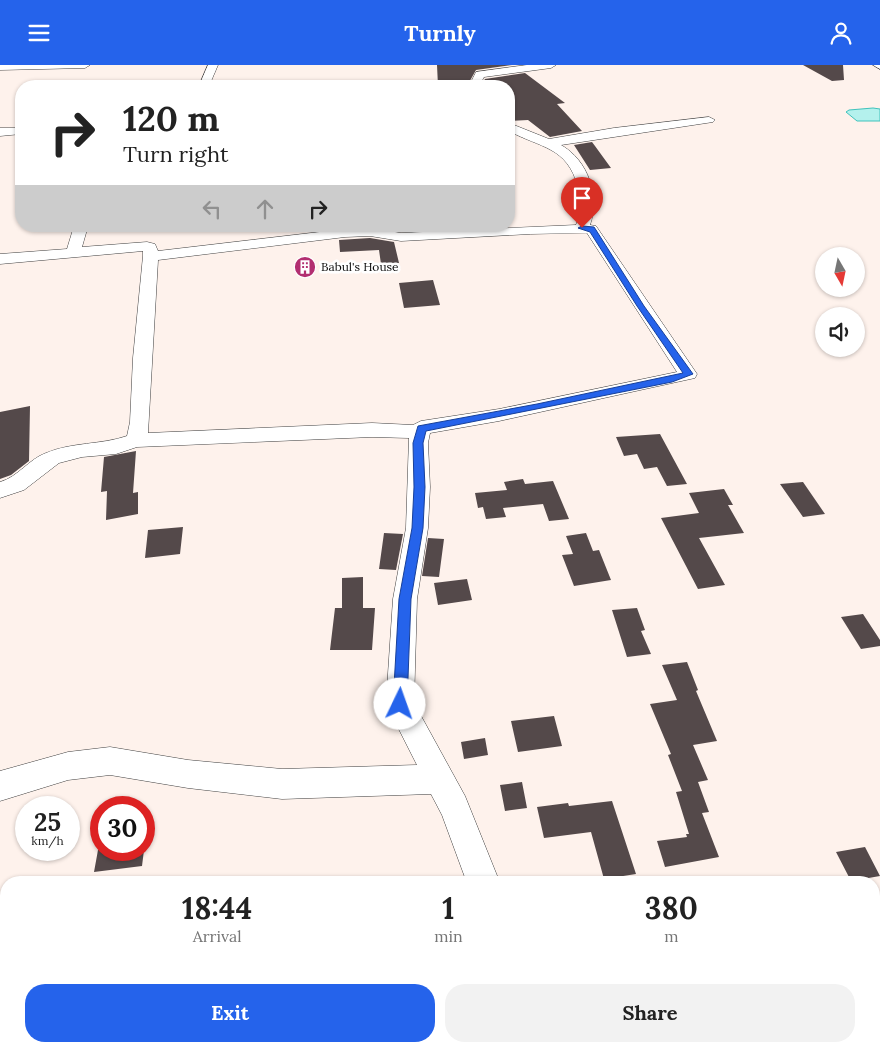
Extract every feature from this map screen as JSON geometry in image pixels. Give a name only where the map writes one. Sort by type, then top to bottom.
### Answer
[{"type":"street","points":[[0,67],[85,65]]},
{"type":"street","points":[[207,80],[213,65]]},
{"type":"street","points":[[477,80],[480,74],[551,65]]},
{"type":"street","points":[[549,143],[614,132],[709,120]]},
{"type":"street","points":[[515,129],[549,143],[576,161],[581,173],[589,208],[582,228]]},
{"type":"street","points":[[0,132],[15,131]]},
{"type":"street","points":[[481,876],[454,807],[400,704],[405,599],[417,528],[419,487],[418,443],[421,429],[498,415],[688,374],[641,306],[594,231],[582,228],[515,231]]},
{"type":"street","points":[[73,252],[79,232]]},
{"type":"street","points":[[151,256],[329,232]]},
{"type":"street","points":[[370,232],[401,237],[502,232]]},
{"type":"street","points":[[0,259],[150,247],[151,256],[142,358],[140,421],[139,431],[135,440]]},
{"type":"street","points":[[0,491],[16,485],[52,458],[82,450],[116,447],[135,440],[372,430],[420,432]]},
{"type":"street","points":[[0,786],[68,766],[110,761],[188,774],[282,783],[439,779]]},
{"type":"water","points":[[880,109],[880,121],[857,121],[846,112],[849,110]]},
{"type":"building","points":[[437,65],[512,65],[476,70],[470,80],[438,80]]},
{"type":"building","points":[[803,65],[843,65],[844,80],[832,81]]},
{"type":"building","points":[[525,73],[565,103],[557,104],[582,131],[550,137],[528,120],[515,121],[515,80],[485,79]]},
{"type":"building","points":[[592,142],[611,168],[590,170],[574,145]]},
{"type":"building","points":[[370,238],[394,242],[399,263],[381,264],[379,250],[340,252],[339,240]]},
{"type":"building","points":[[433,280],[440,305],[404,308],[399,283]]},
{"type":"building","points":[[30,406],[29,461],[11,475],[0,479],[0,412]]},
{"type":"building","points":[[660,434],[687,484],[667,486],[657,467],[644,469],[637,454],[624,456],[616,437]]},
{"type":"building","points":[[136,451],[133,493],[138,492],[138,514],[106,520],[107,491],[101,492],[104,457]]},
{"type":"building","points":[[523,479],[525,484],[553,481],[569,519],[549,521],[543,504],[503,508],[506,517],[486,519],[483,507],[478,508],[475,493],[507,490],[504,482]]},
{"type":"building","points":[[803,482],[825,514],[803,517],[780,484]]},
{"type":"building","points":[[724,489],[733,505],[728,505],[744,533],[699,538],[725,585],[698,589],[661,518],[699,513],[689,493]]},
{"type":"building","points":[[183,527],[180,554],[145,558],[148,530]]},
{"type":"building","points":[[384,533],[403,534],[396,570],[379,569]]},
{"type":"building","points":[[586,533],[593,551],[599,550],[611,580],[574,586],[562,555],[573,554],[566,536]]},
{"type":"building","points":[[428,538],[444,539],[439,577],[422,576]]},
{"type":"building","points":[[363,577],[363,608],[375,608],[372,650],[330,650],[335,608],[342,608],[342,578]]},
{"type":"building","points":[[467,579],[472,600],[438,605],[434,583]]},
{"type":"building","points":[[637,608],[645,630],[641,631],[651,654],[627,657],[612,610]]},
{"type":"building","points":[[863,614],[880,640],[880,646],[861,649],[841,617]]},
{"type":"building","points":[[687,662],[698,690],[696,691],[717,741],[693,745],[708,780],[698,782],[709,812],[702,813],[719,857],[665,867],[657,841],[687,837],[686,834],[689,834],[676,792],[682,791],[668,755],[671,754],[650,704],[677,700],[662,665]]},
{"type":"building","points":[[554,716],[562,746],[518,752],[511,721]]},
{"type":"building","points":[[485,738],[488,755],[464,759],[461,742]]},
{"type":"building","points":[[522,782],[527,808],[505,811],[500,785]]},
{"type":"building","points":[[612,801],[636,874],[603,876],[591,832],[544,838],[537,807],[568,803],[569,806]]},
{"type":"building","points":[[865,847],[880,876],[848,876],[836,852]]},
{"type":"building","points":[[96,861],[143,861],[142,866],[94,872]]},
{"type":"place","name":"Babul's House","points":[[305,267]]},
{"type":"route","points":[[400,704],[405,599],[417,528],[419,487],[418,443],[421,429],[537,407],[688,374],[641,306],[594,231],[582,228]]}]
